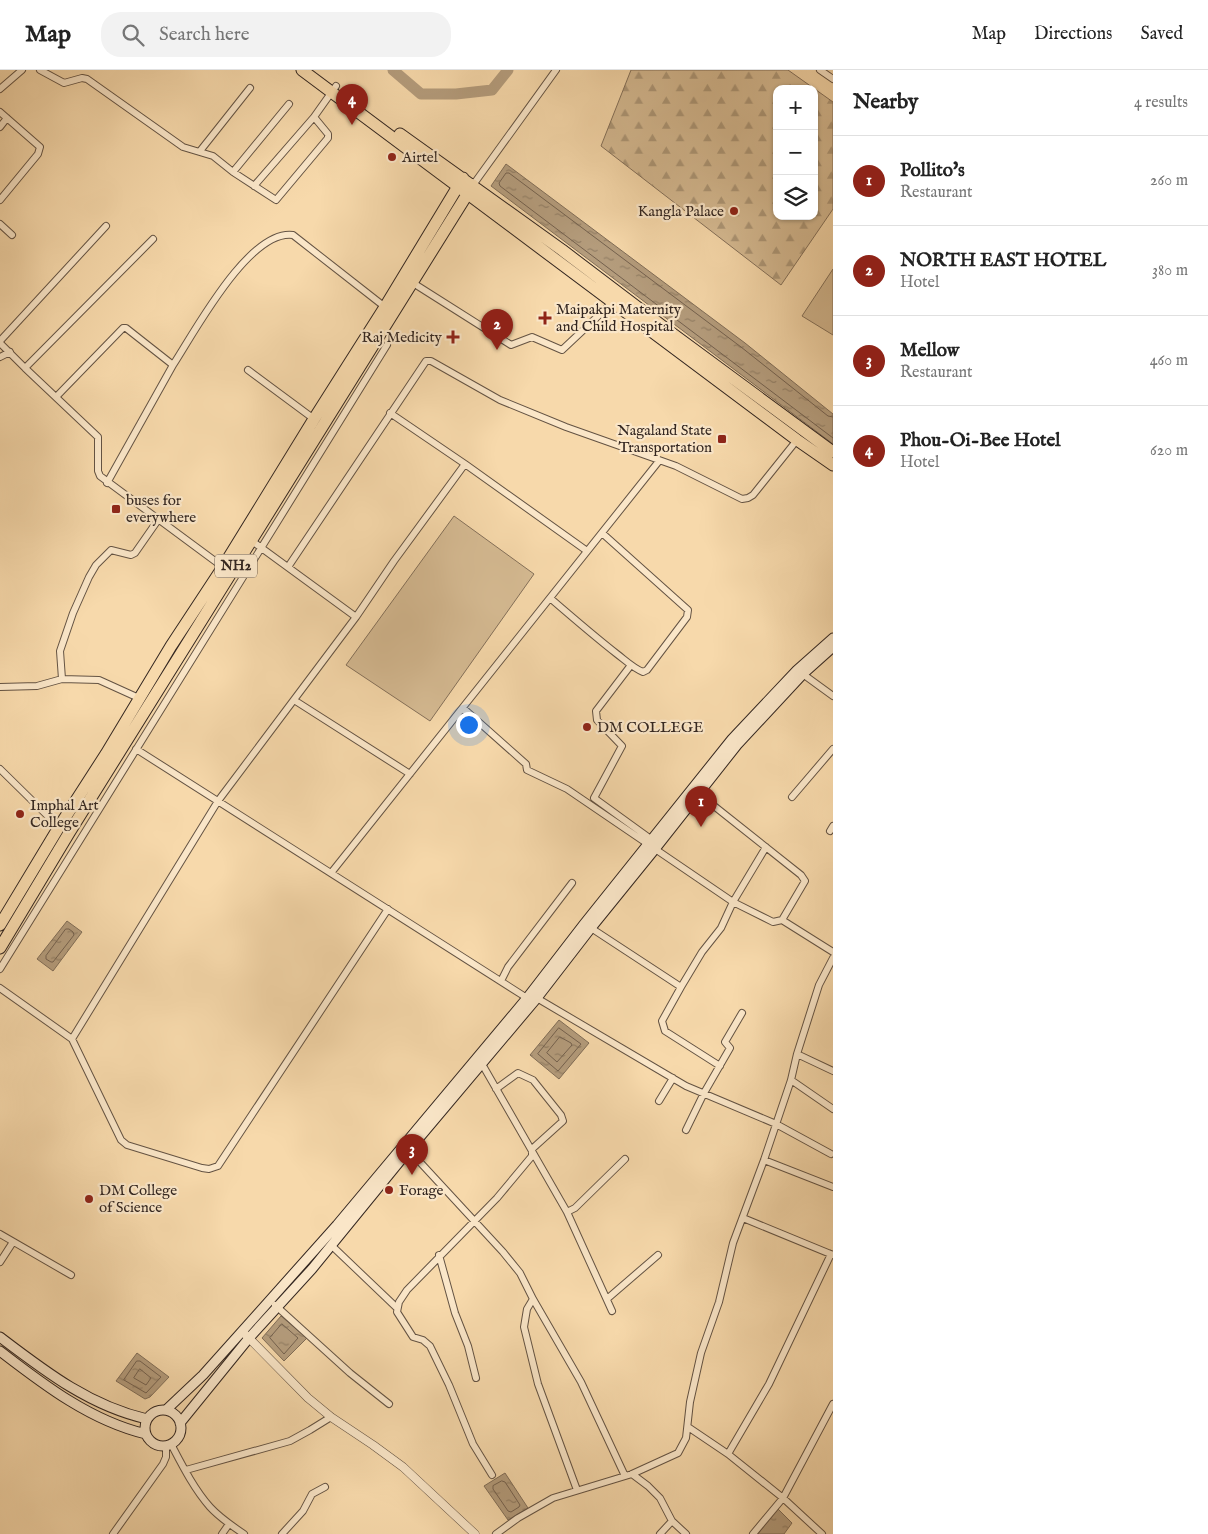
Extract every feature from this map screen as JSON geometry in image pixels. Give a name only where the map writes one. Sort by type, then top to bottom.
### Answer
[{"type":"highway","points":[[302,70],[334,89],[833,452]]},
{"type":"highway","points":[[315,70],[334,89]]},
{"type":"highway","points":[[465,185],[613,302],[833,465]]},
{"type":"highway","name":"NH2","points":[[0,925],[139,698],[223,567],[412,283],[465,185]]},
{"type":"highway","name":"NH2","points":[[0,948],[252,541],[314,419],[465,185]]},
{"type":"main road","points":[[180,1423],[173,1413],[166,1410],[158,1410],[147,1419],[146,1434],[149,1440],[155,1444],[168,1445],[179,1435],[180,1423],[270,1301],[482,1064],[584,924],[652,845],[735,742],[833,638]]},
{"type":"main road","points":[[800,672],[833,647]]},
{"type":"main road","points":[[166,1410],[245,1335],[278,1307],[331,1245],[406,1147],[591,928],[652,845],[699,794],[735,742]]},
{"type":"main road","points":[[0,1337],[42,1369],[84,1395],[119,1412],[147,1419]]},
{"type":"main road","points":[[0,1351],[36,1378],[86,1410],[111,1424],[146,1434]]},
{"type":"street","points":[[0,89],[22,70]]},
{"type":"street","points":[[40,70],[64,83],[82,78],[87,80],[183,147],[213,156],[274,200],[278,199],[328,138],[328,134],[314,117]]},
{"type":"street","points":[[465,185],[556,70]]},
{"type":"street","points":[[820,70],[833,79]]},
{"type":"street","points":[[200,151],[250,88]]},
{"type":"street","points":[[254,186],[314,117],[334,89]]},
{"type":"street","points":[[233,172],[289,104]]},
{"type":"street","points":[[0,112],[40,145],[38,154],[0,200]]},
{"type":"street","points":[[0,127],[7,118]]},
{"type":"street","points":[[0,224],[12,235]]},
{"type":"street","points":[[106,226],[0,342],[98,437],[98,474],[107,483],[223,567]]},
{"type":"street","points":[[107,483],[174,365],[222,288],[254,252],[279,236],[293,235],[385,308]]},
{"type":"street","points":[[25,368],[153,239]]},
{"type":"street","points":[[412,283],[511,345],[532,337],[562,350],[613,302]]},
{"type":"street","points":[[56,397],[123,328],[126,328],[174,365]]},
{"type":"street","points":[[0,969],[387,345]]},
{"type":"street","points":[[0,358],[10,352]]},
{"type":"street","points":[[288,567],[424,363],[431,360],[500,400],[566,427],[689,472],[737,498],[748,498],[753,495],[797,440]]},
{"type":"street","points":[[248,370],[314,419]]},
{"type":"street","points":[[390,413],[587,551]]},
{"type":"street","points":[[332,873],[659,461]]},
{"type":"street","points":[[72,1038],[218,801],[356,617],[394,561],[465,464]]},
{"type":"street","points":[[62,680],[60,652],[73,613],[96,565],[109,551],[113,550],[131,556],[136,553],[158,520]]},
{"type":"street","points":[[550,598],[631,665],[640,671],[647,670],[687,617],[688,610],[602,533]]},
{"type":"street","points":[[252,541],[356,617]]},
{"type":"street","points":[[631,665],[596,711],[600,724],[622,746],[594,794],[594,798],[652,845]]},
{"type":"street","points":[[800,672],[833,696]]},
{"type":"street","points":[[0,687],[37,686],[62,680],[99,680],[150,703]]},
{"type":"street","points":[[294,700],[410,774]]},
{"type":"street","points":[[463,708],[526,764],[527,770],[567,789],[652,845],[733,902],[773,922],[782,920],[833,952]]},
{"type":"street","points":[[136,749],[501,981],[673,1078],[776,1124],[831,1154]]},
{"type":"street","points":[[792,797],[833,749]]},
{"type":"street","points":[[0,769],[59,827]]},
{"type":"street","points":[[699,794],[802,875],[805,881],[782,920]]},
{"type":"street","points":[[720,1066],[665,1031],[662,1021],[702,952],[721,928],[733,902],[766,848]]},
{"type":"street","points":[[501,981],[508,967],[572,883]]},
{"type":"street","points":[[0,988],[72,1038],[124,1144],[202,1168],[214,1169],[236,1141],[388,909]]},
{"type":"street","points":[[591,928],[681,987]]},
{"type":"street","points":[[496,1534],[537,1506],[553,1498],[632,1474],[678,1452],[686,1438],[690,1402],[702,1353],[719,1302],[731,1250],[791,1080],[797,1054],[819,985],[833,958]]},
{"type":"street","points":[[686,1130],[704,1093],[730,1048],[725,1042],[742,1013]]},
{"type":"street","points":[[797,1054],[833,1071]]},
{"type":"street","points":[[482,1064],[567,1212],[612,1311]]},
{"type":"street","points":[[492,1475],[473,1444],[449,1385],[430,1346],[424,1340],[413,1337],[399,1317],[397,1308],[407,1290],[497,1198],[529,1161],[532,1156],[532,1149],[563,1121],[561,1115],[532,1080],[518,1073],[496,1089]]},
{"type":"street","points":[[659,1101],[673,1078]]},
{"type":"street","points":[[791,1080],[833,1109]]},
{"type":"street","points":[[406,1147],[513,1263],[520,1273],[581,1382],[625,1476]]},
{"type":"street","points":[[567,1212],[575,1208],[626,1158]]},
{"type":"street","points":[[764,1160],[833,1187]]},
{"type":"street","points":[[728,1454],[769,1384],[832,1254],[743,1218]]},
{"type":"street","points":[[0,1234],[71,1276]]},
{"type":"street","points":[[0,1262],[13,1242]]},
{"type":"street","points":[[331,1245],[397,1308]]},
{"type":"street","points":[[440,1255],[455,1313],[468,1346],[476,1378]]},
{"type":"street","points":[[607,1299],[658,1255]]},
{"type":"street","points":[[533,1298],[528,1308],[524,1327],[538,1384],[577,1490]]},
{"type":"street","points":[[270,1301],[350,1373],[388,1404]]},
{"type":"street","points":[[245,1335],[295,1386],[331,1417],[403,1467],[475,1534]]},
{"type":"street","points":[[754,1534],[783,1498],[831,1414],[833,1404]]},
{"type":"street","points":[[186,1470],[290,1441],[331,1417]]},
{"type":"street","points":[[688,1427],[728,1454],[783,1498],[822,1534]]},
{"type":"street","points":[[168,1445],[210,1507],[244,1534]]},
{"type":"street","points":[[113,1534],[159,1470],[166,1458],[168,1445]]},
{"type":"street","points":[[632,1474],[660,1498],[672,1521],[686,1534]]},
{"type":"street","points":[[282,1534],[303,1511],[312,1494],[324,1486]]},
{"type":"street","points":[[660,1534],[672,1521]]},
{"type":"street","points":[[222,1534],[229,1524]]},
{"type":"green space","points":[[631,70],[788,70],[809,85],[773,85],[773,220],[818,220],[818,91],[833,102],[833,209],[781,285],[601,146]]},
{"type":"green space","points":[[833,269],[833,335],[802,316]]},
{"type":"green space","points":[[454,516],[534,574],[430,721],[346,665]]},
{"type":"water","points":[[506,164],[745,343],[833,414],[833,444],[491,186]]},
{"type":"water","points":[[67,921],[82,932],[53,971],[37,959]]},
{"type":"water","points":[[559,1020],[589,1043],[559,1079],[530,1055]]},
{"type":"water","points":[[281,1316],[307,1338],[284,1361],[262,1338]]},
{"type":"water","points":[[137,1353],[169,1377],[150,1397],[145,1399],[116,1381]]},
{"type":"water","points":[[505,1473],[528,1508],[508,1520],[484,1486]]},
{"type":"water","points":[[777,1508],[792,1523],[784,1534],[758,1534]]},
{"type":"waterway","points":[[393,70],[421,94],[456,94],[492,90],[508,70]]},
{"type":"place","name":"Phou-Oi-Bee Hotel","points":[[352,125]]},
{"type":"place","name":"Airtel","points":[[392,157]]},
{"type":"place","name":"Kangla Palace","points":[[734,211]]},
{"type":"place","name":"Maipakpi Maternity and Child Hospital","points":[[545,318]]},
{"type":"place","name":"Raj Medicity","points":[[453,337]]},
{"type":"place","name":"NORTH EAST HOTEL","points":[[497,350]]},
{"type":"place","name":"Nagaland State Transportation","points":[[722,439]]},
{"type":"place","name":"buses for everywhere","points":[[116,509]]},
{"type":"place","name":"DM COLLEGE","points":[[587,727]]},
{"type":"place","name":"Imphal Art College","points":[[20,814]]},
{"type":"place","name":"Pollito's","points":[[701,827]]},
{"type":"place","name":"Mellow","points":[[412,1175]]},
{"type":"place","name":"Forage","points":[[389,1190]]},
{"type":"place","name":"DM College of Science","points":[[89,1199]]}]
